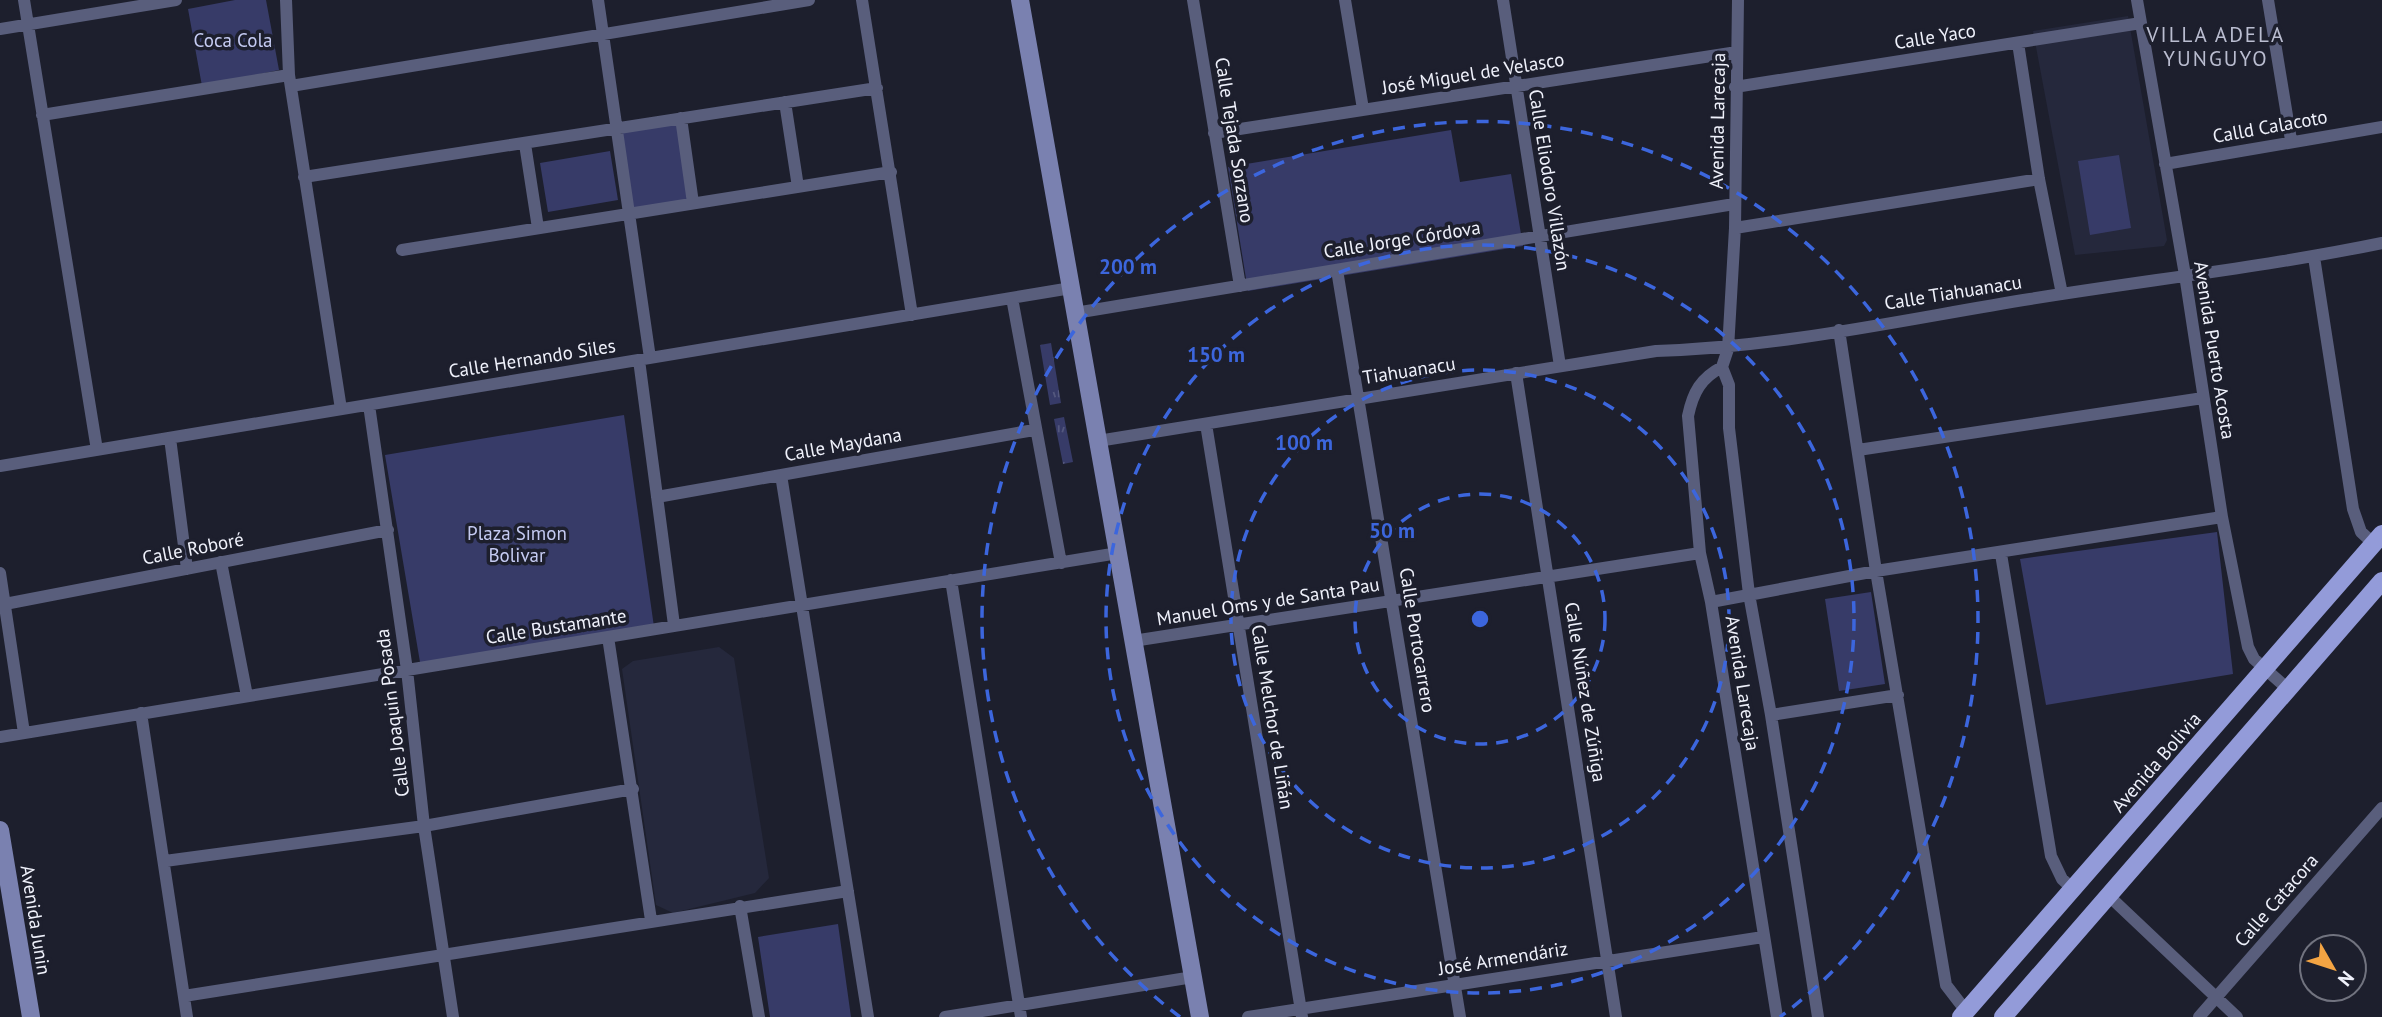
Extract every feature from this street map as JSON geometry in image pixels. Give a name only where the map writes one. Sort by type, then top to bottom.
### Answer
[{"type":"main road","name":"Avenida Bolivia","points":[[1964,1014],[2378,539]]},
{"type":"main road","points":[[2003,1017],[2382,582]]},
{"type":"street","points":[[24,0],[97,450]]},
{"type":"street","points":[[0,29],[176,0]]},
{"type":"street","points":[[286,0],[290,80],[341,410]]},
{"type":"street","points":[[598,0],[631,213],[657,496],[674,625]]},
{"type":"street","points":[[42,115],[603,34],[809,0]]},
{"type":"street","points":[[862,0],[912,314]]},
{"type":"street","points":[[1020,0],[1200,1017]]},
{"type":"street","name":"Calle Tejada Sorzano","points":[[1193,0],[1240,286]]},
{"type":"street","points":[[1345,0],[1363,110]]},
{"type":"street","name":"Calle Eliodoro Villazón","points":[[1503,0],[1560,366]]},
{"type":"street","name":"Avenida Larecaja","points":[[1738,0],[1735,228],[1728,349],[1721,367],[1705,376],[1692,397],[1688,416],[1700,553],[1711,602],[1777,1017]]},
{"type":"street","name":"Avenida Puerto Acosta","points":[[2137,0],[2185,275],[2222,517],[2248,647],[2254,659],[2289,690]]},
{"type":"street","points":[[2269,0],[2291,140]]},
{"type":"street","name":"Calle Yaco","points":[[1735,87],[2141,23]]},
{"type":"street","points":[[2018,43],[2039,179],[2062,294]]},
{"type":"street","name":"José Miguel de Velasco","points":[[1214,133],[1737,52]]},
{"type":"street","points":[[304,177],[877,88]]},
{"type":"street","points":[[786,102],[798,187]]},
{"type":"street","points":[[681,118],[693,203]]},
{"type":"street","name":"Calld Calacoto","points":[[2165,164],[2291,140],[2382,127]]},
{"type":"street","points":[[525,144],[538,228]]},
{"type":"street","points":[[402,250],[891,172]]},
{"type":"street","points":[[1735,228],[2039,179]]},
{"type":"street","name":"Calle Jorge Córdova","points":[[1075,313],[1734,204]]},
{"type":"street","name":"Calle Tiahuanacu","points":[[1728,349],[2062,294],[2314,257],[2382,243]]},
{"type":"street","points":[[2314,257],[2353,509],[2361,532],[2378,539]]},
{"type":"street","name":"Calle Portocarrero","points":[[1337,270],[1460,1017]]},
{"type":"street","name":"Calle Hernando Siles","points":[[0,466],[1071,288]]},
{"type":"street","points":[[1012,298],[1034,430],[1061,562]]},
{"type":"street","points":[[1839,330],[1876,571],[1946,985],[1964,1014]]},
{"type":"street","name":"Tiahuanacu","points":[[1098,440],[1656,351],[1728,349]]},
{"type":"street","name":"Avenida Larecaja","points":[[1721,367],[1729,385],[1729,428],[1749,594],[1771,715],[1818,1017]]},
{"type":"street","name":"Calle Núñez de Zúñiga","points":[[1516,373],[1616,1017]]},
{"type":"street","points":[[1858,450],[2203,398]]},
{"type":"street","name":"Calle Joaquin Posada","points":[[369,405],[407,670],[424,826],[453,1017]]},
{"type":"street","name":"Calle Melchor de Liñán","points":[[1206,424],[1301,1013]]},
{"type":"street","name":"Calle Maydana","points":[[657,496],[1034,430]]},
{"type":"street","points":[[170,438],[187,569]]},
{"type":"street","points":[[781,475],[868,1017]]},
{"type":"street","points":[[1711,602],[1876,571],[2001,554],[2222,517]]},
{"type":"street","name":"Calle Roboré","points":[[5,604],[388,530]]},
{"type":"street","name":"Calle Bustamante","points":[[0,737],[1118,553]]},
{"type":"street","name":"Manuel Oms y de Santa Pau","points":[[1133,641],[1700,553]]},
{"type":"street","points":[[2001,554],[2051,856],[2062,879],[2073,889]]},
{"type":"street","points":[[221,562],[247,696]]},
{"type":"street","points":[[0,573],[24,733]]},
{"type":"street","points":[[951,580],[1020,1011]]},
{"type":"street","points":[[608,637],[651,920]]},
{"type":"street","points":[[1771,715],[1898,695]]},
{"type":"street","points":[[141,713],[187,1017]]},
{"type":"street","points":[[165,861],[424,826],[633,789]]},
{"type":"street","name":"Calle Catacora","points":[[2199,1017],[2382,808]]},
{"type":"street","name":"Avenida Junin","points":[[0,830],[31,1017]]},
{"type":"street","points":[[184,996],[651,920],[848,891]]},
{"type":"street","points":[[2109,896],[2237,1017]]},
{"type":"street","points":[[740,906],[759,1017]]},
{"type":"street","name":"José Armendáriz","points":[[1248,1017],[1301,1013],[1456,985],[1763,937]]},
{"type":"street","points":[[945,1017],[1020,1011],[1193,977]]},
{"type":"shaded area","points":[[2128,16],[2167,240],[2164,246],[2075,255],[2033,31]]},
{"type":"shaded area","points":[[719,647],[734,658],[769,878],[755,893],[673,913],[656,905],[622,669],[633,661]]},
{"type":"green space","name":"Coca Cola","points":[[235,0],[266,0],[279,70],[202,86],[188,9]]},
{"type":"green space","points":[[678,123],[690,200],[633,209],[622,132]]},
{"type":"green space","points":[[1451,130],[1460,182],[1511,174],[1523,246],[1248,291],[1228,167]]},
{"type":"green space","points":[[610,151],[618,200],[548,212],[540,163]]},
{"type":"green space","points":[[2119,155],[2131,228],[2090,235],[2078,161]]},
{"type":"green space","points":[[1051,343],[1061,403],[1050,405],[1040,345]]},
{"type":"green space","name":"Plaza Simon Bolivar","points":[[624,415],[655,634],[421,668],[385,455]]},
{"type":"green space","points":[[1064,417],[1073,462],[1063,464],[1054,419]]},
{"type":"green space","points":[[2217,532],[2233,674],[2046,705],[2020,559]]},
{"type":"green space","points":[[1871,592],[1885,684],[1839,691],[1825,599]]},
{"type":"green space","points":[[838,924],[851,1017],[770,1017],[758,937]]},
{"type":"district","name":"VILLA ADELA YUNGUYO","points":[[2216,47]]}]
